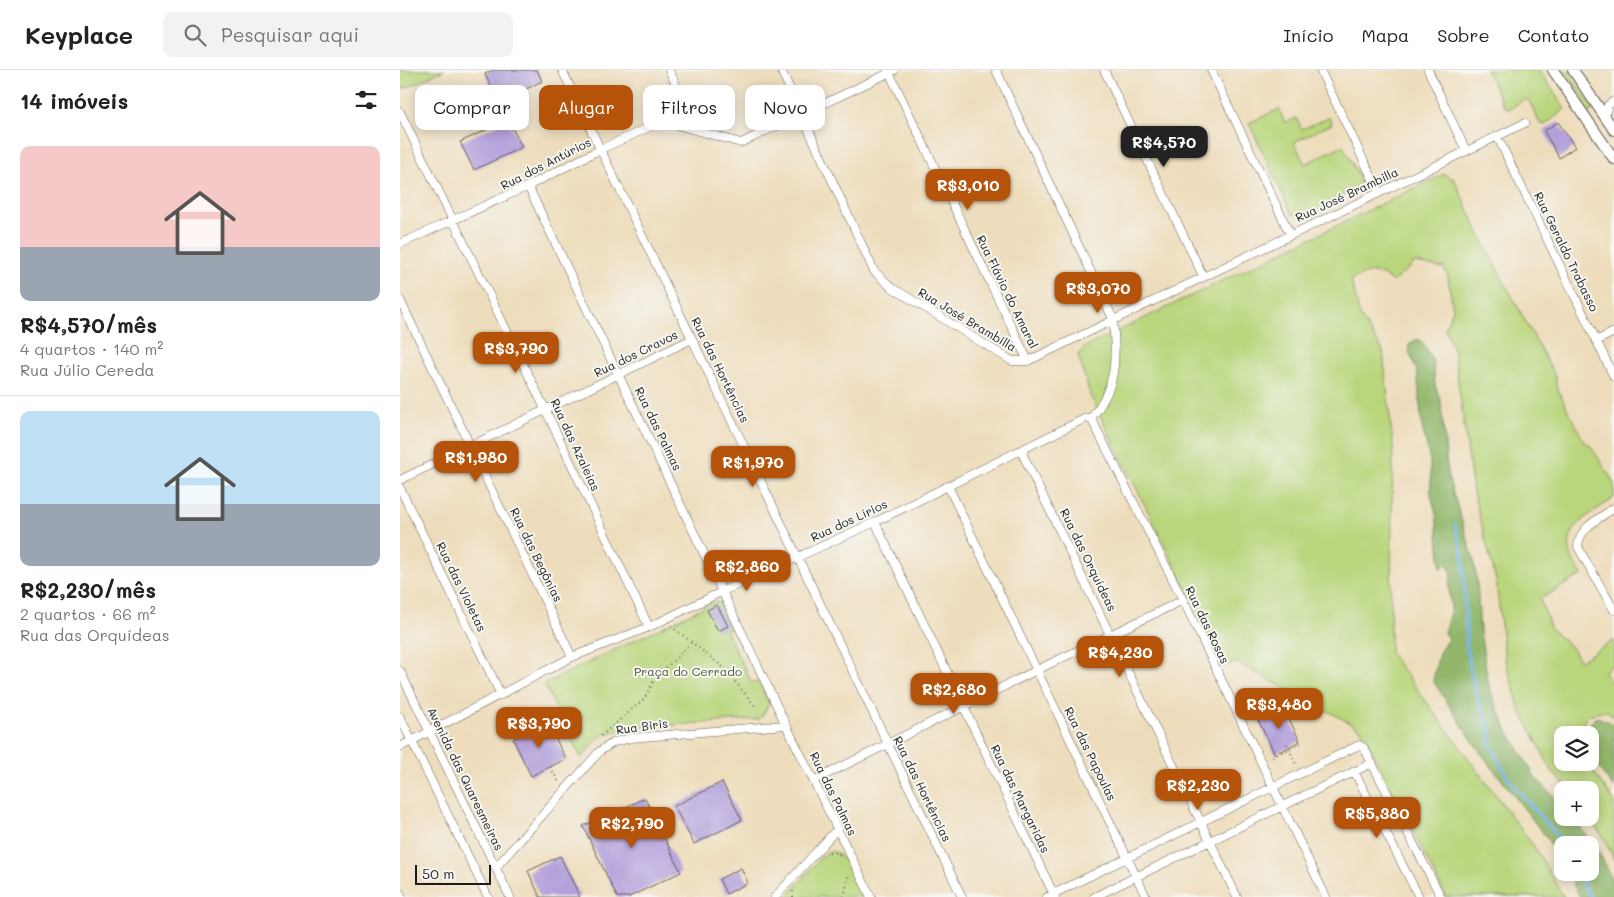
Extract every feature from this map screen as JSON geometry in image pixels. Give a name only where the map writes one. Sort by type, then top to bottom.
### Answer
[{"type":"street","name":"Rua das Hortências","points":[[562,70],[799,556],[962,897]]},
{"type":"street","points":[[669,70],[698,131]]},
{"type":"street","name":"Rua José Brambilla","points":[[781,70],[788,85]]},
{"type":"street","points":[[996,70],[1113,319],[1115,348],[1113,377],[1104,402],[1091,418]]},
{"type":"street","points":[[1104,70],[1203,276]]},
{"type":"street","points":[[1211,70],[1290,234]]},
{"type":"street","points":[[1320,70],[1379,192]]},
{"type":"street","points":[[1428,70],[1466,151]]},
{"type":"street","points":[[1553,70],[1614,159]]},
{"type":"street","points":[[1573,70],[1614,130]]},
{"type":"street","name":"Rua dos Antúrios","points":[[825,103],[891,71]]},
{"type":"street","name":"Rua Flávio do Amaral","points":[[891,71],[1028,361]]},
{"type":"street","points":[[1592,126],[1605,116],[1608,105],[1614,101]]},
{"type":"street","name":"Rua das Azaleias","points":[[400,112],[546,410],[649,628]]},
{"type":"street","name":"Rua dos Antúrios","points":[[400,244],[528,186],[601,149],[663,121],[741,144],[769,130]]},
{"type":"street","name":"Rua José Brambilla","points":[[809,130],[874,271],[891,287],[1012,361],[1028,361],[1525,123]]},
{"type":"street","name":"Rua Geraldo Trabasso","points":[[1497,136],[1614,377]]},
{"type":"street","name":"Rua das Palmas","points":[[528,186],[786,725],[815,780],[871,897]]},
{"type":"street","name":"Rua das Begônias","points":[[400,300],[572,657]]},
{"type":"street","points":[[1596,341],[1614,332]]},
{"type":"street","name":"Rua dos Cravos","points":[[400,480],[472,447],[619,373],[692,339]]},
{"type":"street","name":"Rua dos Lírios","points":[[400,748],[572,657],[649,628],[723,591],[875,522],[1086,418],[1091,418]]},
{"type":"street","name":"Rua das Rosas","points":[[1091,418],[1183,600],[1326,897]]},
{"type":"street","name":"Rua das Orquídeas","points":[[1021,451],[1112,635],[1237,897]]},
{"type":"street","name":"Rua das Papoulas","points":[[948,486],[1146,897]]},
{"type":"street","name":"Rua das Violetas","points":[[400,488],[501,695]]},
{"type":"street","points":[[1614,508],[1584,529],[1579,536],[1578,547],[1614,610]]},
{"type":"street","name":"Rua das Margaridas","points":[[875,522],[1052,896]]},
{"type":"street","points":[[815,780],[1183,600]]},
{"type":"street","name":"Avenida das Quaresmeiras","points":[[400,671],[510,897]]},
{"type":"street","points":[[400,717],[488,897]]},
{"type":"street","name":"Rua Biris","points":[[496,867],[600,751],[614,742],[664,734],[786,725]]},
{"type":"street","points":[[1052,896],[1359,745],[1364,748],[1441,897]]},
{"type":"street","points":[[1094,897],[1372,763]]},
{"type":"street","points":[[1354,771],[1419,897]]},
{"type":"street","points":[[776,897],[838,828]]},
{"type":"path","points":[[668,624],[723,667],[756,707]]},
{"type":"path","points":[[602,736],[645,698],[654,680],[691,643]]},
{"type":"path","points":[[1261,762],[1301,743]]},
{"type":"path","points":[[1287,744],[1301,775]]},
{"type":"path","points":[[550,767],[560,785]]},
{"type":"path","points":[[826,854],[831,851],[844,859]]},
{"type":"path","points":[[844,897],[850,871],[854,880]]},
{"type":"path","points":[[787,897],[798,884]]},
{"type":"path","points":[[793,891],[793,897]]},
{"type":"green space","points":[[400,70],[444,70],[406,88],[400,88]]},
{"type":"green space","points":[[1486,70],[1539,70],[1565,109],[1545,125],[1540,124],[1529,101],[1525,99],[1509,109],[1504,107]]},
{"type":"green space","points":[[1560,70],[1567,70],[1594,109],[1589,113]]},
{"type":"green space","points":[[1279,109],[1285,123],[1296,118],[1302,129],[1329,117],[1332,124],[1294,142],[1305,164],[1343,145],[1361,181],[1359,186],[1306,216],[1292,214],[1249,123]]},
{"type":"green space","points":[[1444,174],[1454,179],[1484,244],[1556,378],[1556,386],[1584,442],[1590,445],[1614,483],[1614,498],[1583,519],[1572,533],[1570,551],[1582,575],[1540,599],[1551,629],[1570,646],[1580,661],[1614,640],[1614,663],[1604,672],[1614,686],[1614,717],[1607,711],[1587,715],[1582,726],[1554,726],[1554,771],[1593,771],[1614,801],[1614,860],[1606,842],[1595,826],[1599,826],[1599,781],[1561,781],[1552,771],[1520,710],[1505,660],[1496,580],[1473,492],[1454,351],[1445,328],[1453,310],[1448,276],[1444,268],[1415,263],[1393,282],[1372,272],[1351,280],[1360,316],[1383,351],[1393,446],[1390,653],[1533,845],[1564,897],[1446,897],[1361,729],[1236,662],[1225,666],[1090,395],[1078,355],[1085,347]]},
{"type":"green space","points":[[1418,339],[1423,343],[1433,361],[1435,385],[1441,402],[1448,477],[1473,557],[1477,581],[1480,632],[1488,681],[1494,701],[1508,731],[1535,777],[1554,797],[1554,826],[1579,826],[1586,836],[1554,836],[1554,851],[1547,838],[1480,752],[1433,681],[1439,653],[1448,639],[1444,632],[1451,609],[1449,585],[1452,573],[1446,563],[1441,569],[1436,513],[1431,495],[1430,460],[1422,427],[1417,371],[1408,349],[1410,343]]},
{"type":"green space","name":"Praça do Cerrado","points":[[714,602],[722,603],[734,628],[726,630],[751,682],[760,683],[769,704],[760,719],[628,728],[601,736],[581,758],[544,684]]},
{"type":"green space","points":[[1597,717],[1614,724],[1614,788],[1599,767],[1599,726],[1587,726]]},
{"type":"green space","points":[[831,851],[846,863],[862,897],[787,897],[821,857]]},
{"type":"green space","points":[[1599,854],[1610,875],[1614,897],[1580,897],[1572,881],[1599,881]]},
{"type":"building","points":[[493,70],[537,70],[542,81],[529,88],[529,85],[490,85],[485,74]]},
{"type":"building","points":[[1558,122],[1575,147],[1559,158],[1544,131]]},
{"type":"building","points":[[486,130],[513,130],[522,147],[474,170],[460,142]]},
{"type":"building","points":[[717,605],[728,626],[718,631],[707,610]]},
{"type":"building","points":[[1283,707],[1300,741],[1275,754],[1258,720]]},
{"type":"building","points":[[547,722],[566,759],[531,776],[513,739]]},
{"type":"building","points":[[722,782],[742,820],[694,844],[674,806]]},
{"type":"building","points":[[645,798],[681,872],[629,897],[617,897],[583,826]]},
{"type":"building","points":[[560,856],[580,897],[540,897],[528,871]]},
{"type":"building","points":[[741,868],[748,883],[726,894],[719,879]]},
{"type":"waterway","points":[[1455,524],[1463,556],[1467,651],[1474,687],[1489,728],[1491,746],[1509,780],[1557,836]]},
{"type":"waterway","points":[[1582,881],[1591,897]]}]
